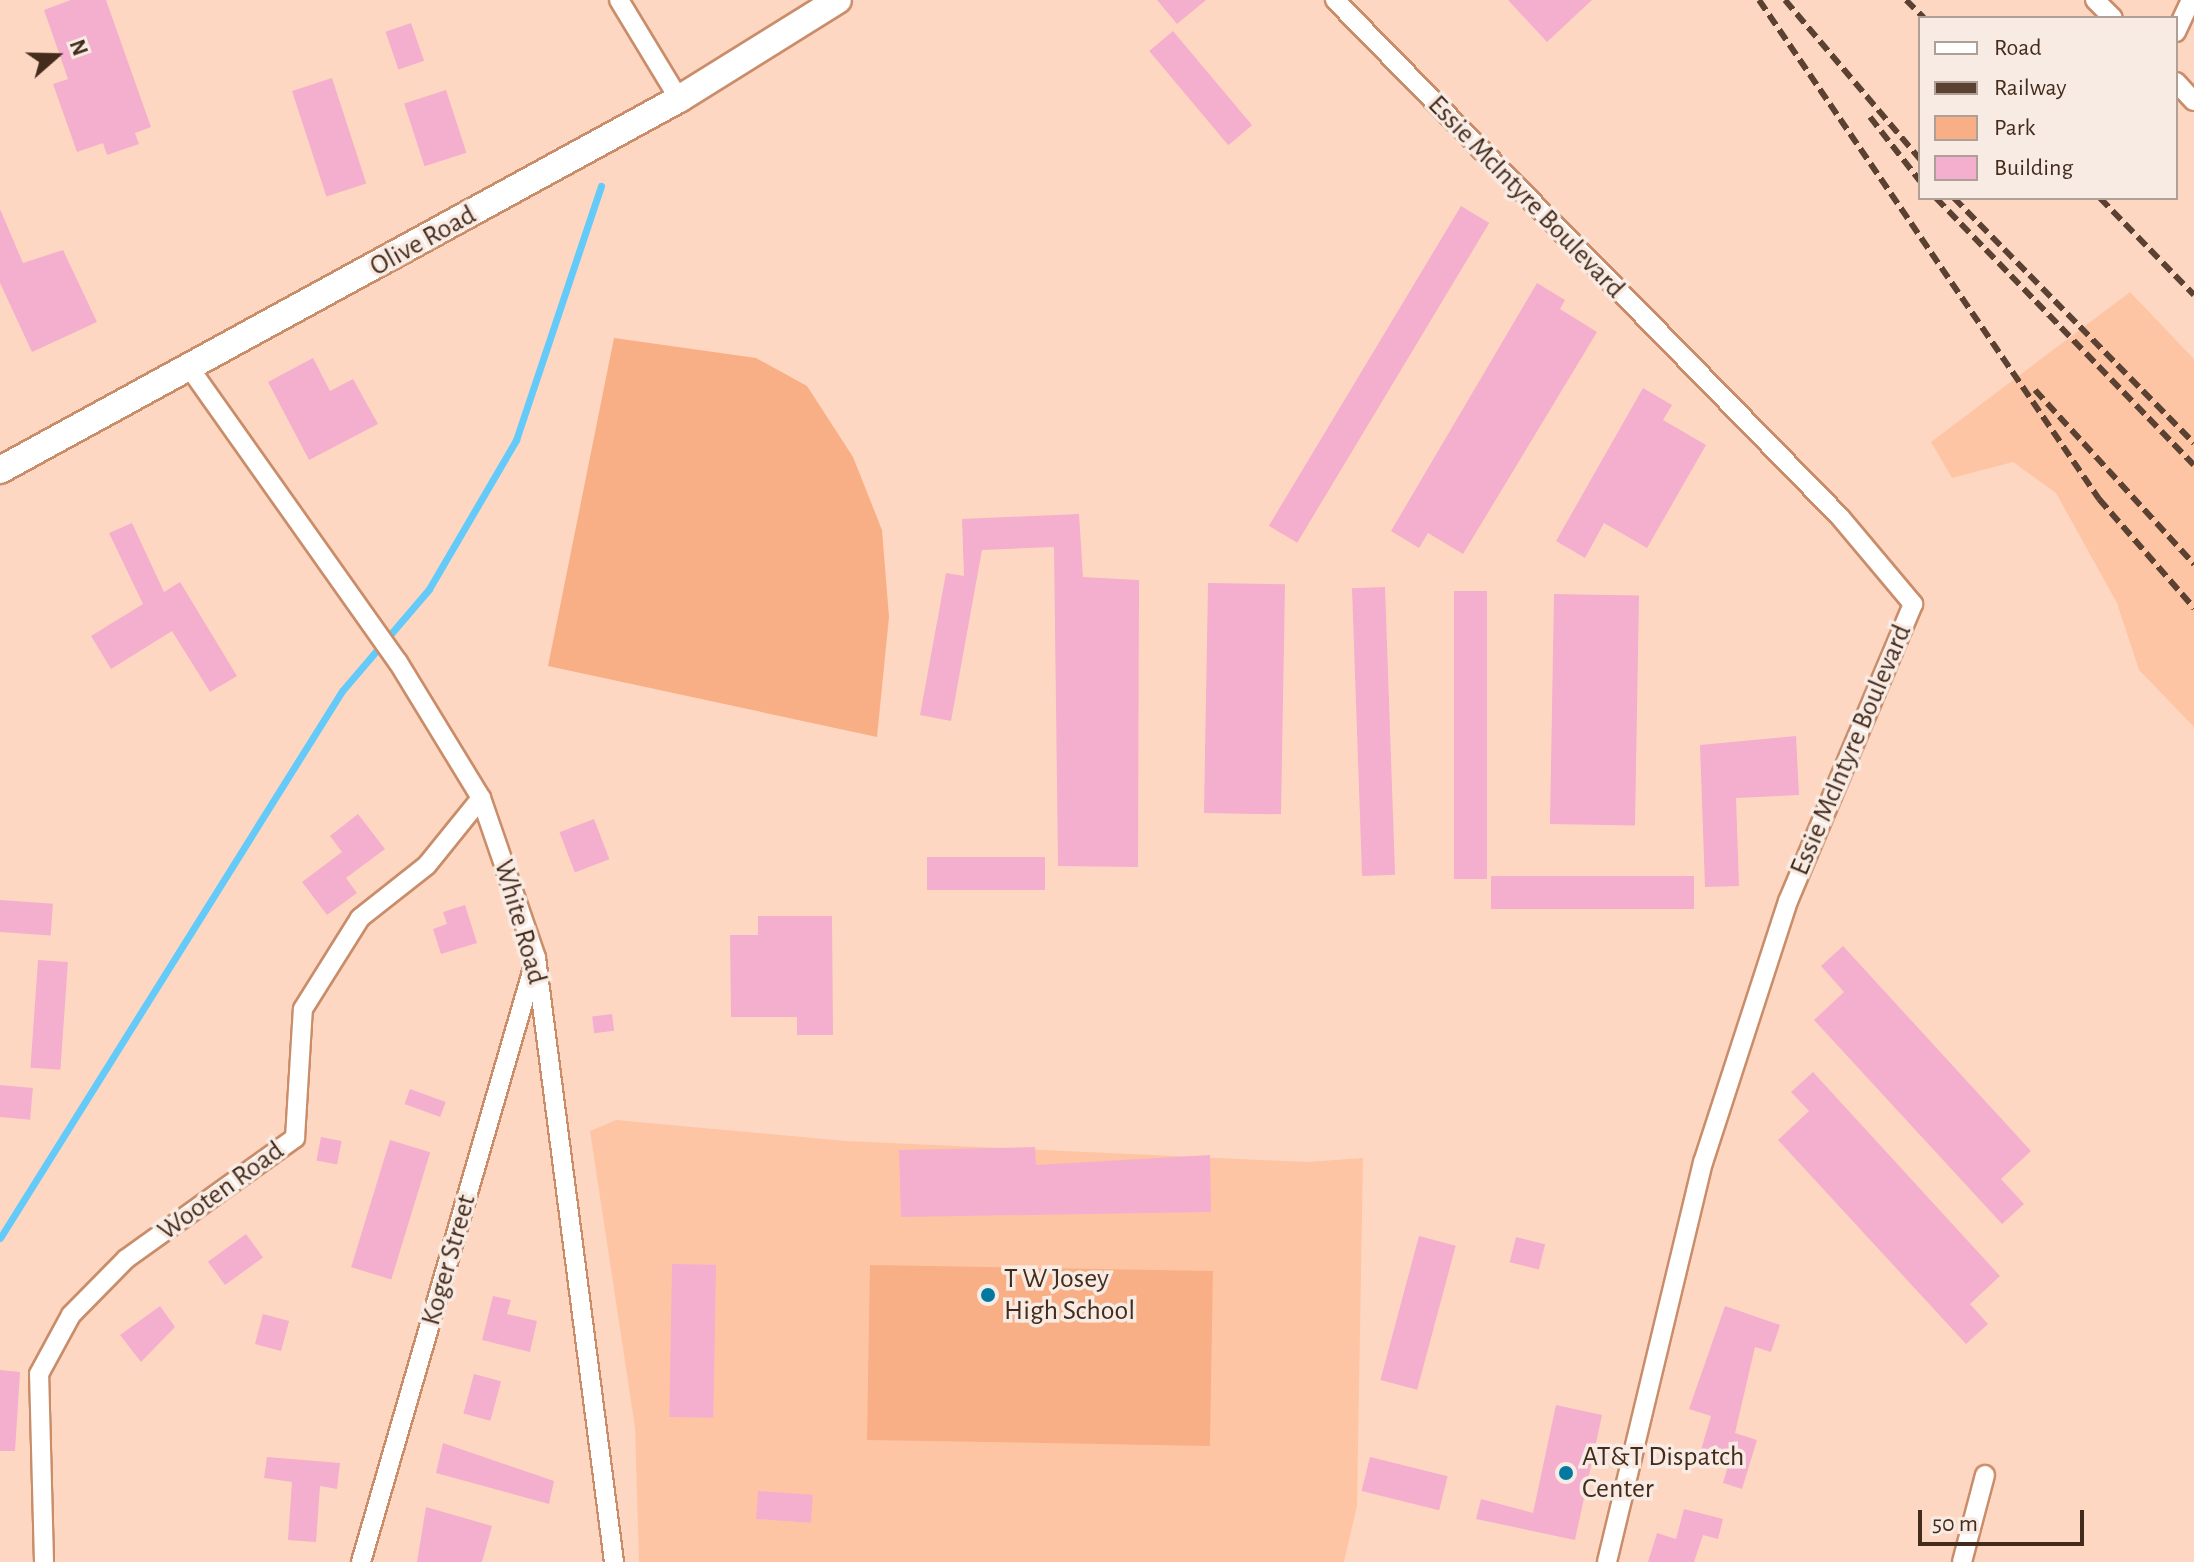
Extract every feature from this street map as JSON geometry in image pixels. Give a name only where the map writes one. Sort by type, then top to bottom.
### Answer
[{"type":"street","points":[[619,0],[679,99]]},
{"type":"street","name":"Olive Road","points":[[0,470],[191,370],[679,99],[838,0]]},
{"type":"street","name":"Essie McIntyre Boulevard","points":[[1335,0],[1840,517],[1913,604],[1788,901],[1703,1162],[1607,1562]]},
{"type":"street","points":[[2095,0],[2111,16]]},
{"type":"street","points":[[2178,28],[2191,0]]},
{"type":"street","points":[[2178,84],[2194,101]]},
{"type":"street","name":"White Road","points":[[191,370],[384,642],[481,798],[536,958],[614,1562]]},
{"type":"street","name":"Wooten Road","points":[[44,1562],[39,1374],[71,1315],[126,1259],[295,1138],[303,1009],[360,918],[427,865],[481,798]]},
{"type":"street","name":"Koger Street","points":[[361,1562],[536,958]]},
{"type":"street","points":[[1962,1562],[1985,1475]]},
{"type":"shaded area","points":[[2130,292],[2194,359],[2194,727],[2139,670],[2117,603],[2056,493],[2013,462],[1952,478],[1931,442]]},
{"type":"shaded area","name":"T W Josey High School","points":[[616,1120],[846,1141],[1306,1162],[1363,1158],[1357,1506],[1344,1562],[639,1562],[635,1428],[590,1131]]},
{"type":"green space","points":[[614,338],[756,358],[807,386],[853,457],[882,530],[889,617],[877,737],[548,666]]},
{"type":"green space","points":[[870,1265],[1213,1271],[1210,1446],[867,1440]]},
{"type":"building","points":[[71,0],[106,0],[151,127],[135,133],[139,144],[107,155],[103,143],[77,152],[53,84],[68,79],[44,10]]},
{"type":"building","points":[[1157,0],[1206,0],[1177,24]]},
{"type":"building","points":[[1508,0],[1592,0],[1547,42]]},
{"type":"building","points":[[411,23],[424,61],[398,70],[385,32]]},
{"type":"building","points":[[1173,31],[1252,125],[1228,145],[1149,51]]},
{"type":"building","points":[[332,78],[366,184],[326,197],[292,91]]},
{"type":"building","points":[[446,90],[466,153],[425,166],[404,104]]},
{"type":"building","points":[[1461,206],[1489,223],[1297,543],[1269,526]]},
{"type":"building","points":[[0,209],[23,263],[63,250],[97,322],[32,352],[0,283]]},
{"type":"building","points":[[1537,283],[1565,300],[1560,309],[1597,332],[1463,554],[1428,533],[1419,548],[1391,531]]},
{"type":"building","points":[[313,358],[330,391],[353,379],[378,424],[309,460],[268,382]]},
{"type":"building","points":[[1643,388],[1672,405],[1663,420],[1706,445],[1647,548],[1604,523],[1585,558],[1556,541]]},
{"type":"building","points":[[1079,514],[1083,577],[1139,580],[1138,867],[1058,866],[1054,547],[982,550],[951,721],[920,715],[946,573],[964,576],[962,519]]},
{"type":"building","points":[[132,523],[164,592],[180,582],[237,676],[210,692],[172,631],[111,669],[91,636],[143,604],[109,533]]},
{"type":"building","points":[[1208,583],[1285,584],[1281,814],[1204,813]]},
{"type":"building","points":[[1385,587],[1395,875],[1362,876],[1352,588]]},
{"type":"building","points":[[1454,591],[1487,591],[1487,879],[1454,879]]},
{"type":"building","points":[[1554,594],[1639,595],[1635,825],[1550,824]]},
{"type":"building","points":[[1796,736],[1799,795],[1736,798],[1739,886],[1705,887],[1700,745]]},
{"type":"building","points":[[358,814],[385,849],[346,878],[357,893],[327,915],[302,882],[342,852],[330,836]]},
{"type":"building","points":[[594,819],[609,859],[575,872],[559,832]]},
{"type":"building","points":[[927,857],[1045,857],[1045,890],[927,890]]},
{"type":"building","points":[[1491,876],[1694,876],[1694,909],[1491,909]]},
{"type":"building","points":[[0,900],[53,904],[51,936],[0,932]]},
{"type":"building","points":[[465,905],[477,943],[441,954],[433,929],[447,924],[443,912]]},
{"type":"building","points":[[758,916],[832,916],[833,1035],[797,1035],[797,1017],[731,1017],[730,935],[758,935]]},
{"type":"building","points":[[1843,946],[2031,1151],[2001,1179],[2024,1204],[2002,1224],[1814,1020],[1844,992],[1821,966]]},
{"type":"building","points":[[38,960],[68,962],[60,1070],[30,1068]]},
{"type":"building","points":[[612,1014],[614,1031],[594,1033],[592,1016]]},
{"type":"building","points":[[1813,1072],[2000,1276],[1970,1304],[1988,1324],[1966,1344],[1778,1140],[1809,1111],[1791,1092]]},
{"type":"building","points":[[0,1085],[33,1088],[30,1120],[0,1117]]},
{"type":"building","points":[[410,1089],[446,1102],[440,1117],[405,1104]]},
{"type":"building","points":[[321,1137],[342,1141],[337,1165],[316,1161]]},
{"type":"building","points":[[390,1140],[430,1152],[391,1279],[351,1267]]},
{"type":"building","points":[[1035,1147],[1036,1165],[1210,1155],[1211,1212],[901,1217],[899,1150]]},
{"type":"building","points":[[246,1234],[263,1257],[225,1285],[208,1262]]},
{"type":"building","points":[[1419,1236],[1456,1246],[1417,1390],[1380,1380]]},
{"type":"building","points":[[1516,1237],[1545,1244],[1539,1269],[1510,1262]]},
{"type":"building","points":[[672,1264],[716,1265],[713,1418],[669,1417]]},
{"type":"building","points":[[493,1296],[511,1300],[507,1314],[537,1321],[530,1352],[482,1340]]},
{"type":"building","points":[[160,1306],[175,1327],[141,1362],[120,1335]]},
{"type":"building","points":[[1725,1306],[1780,1325],[1771,1352],[1755,1347],[1735,1433],[1757,1440],[1742,1489],[1723,1483],[1728,1466],[1699,1457],[1711,1416],[1689,1409]]},
{"type":"building","points":[[263,1314],[289,1321],[281,1351],[255,1344]]},
{"type":"building","points":[[0,1370],[20,1372],[15,1451],[0,1451]]},
{"type":"building","points":[[474,1374],[501,1381],[490,1421],[463,1414]]},
{"type":"building","name":"AT&T Dispatch Center","points":[[1556,1405],[1602,1415],[1575,1540],[1476,1519],[1481,1499],[1533,1513]]},
{"type":"building","points":[[443,1443],[554,1481],[549,1504],[436,1473]]},
{"type":"building","points":[[267,1457],[340,1463],[337,1489],[320,1486],[316,1542],[288,1540],[292,1482],[264,1478]]},
{"type":"building","points":[[1370,1457],[1448,1476],[1439,1510],[1362,1491]]},
{"type":"building","points":[[758,1491],[813,1495],[811,1523],[756,1519]]},
{"type":"building","points":[[426,1507],[492,1526],[482,1562],[417,1562]]},
{"type":"building","points":[[1684,1509],[1723,1519],[1718,1539],[1703,1535],[1694,1562],[1648,1562],[1657,1533],[1676,1539]]},
{"type":"waterway","points":[[0,1238],[342,691],[429,589],[516,440],[601,186]]},
{"type":"railway","points":[[1759,0],[2099,499],[2194,608]]},
{"type":"railway","points":[[1785,0],[1918,157]]},
{"type":"railway","points":[[1906,0],[1922,16]]},
{"type":"railway","points":[[1870,117],[1918,178]]},
{"type":"railway","points":[[1938,200],[2194,465]]},
{"type":"railway","points":[[1956,200],[2194,443]]},
{"type":"railway","points":[[2102,200],[2194,295]]},
{"type":"railway","points":[[2035,390],[2194,564]]},
{"type":"place","name":"T W Josey High School","points":[[988,1295]]},
{"type":"place","name":"AT&T Dispatch Center","points":[[1566,1473]]}]
